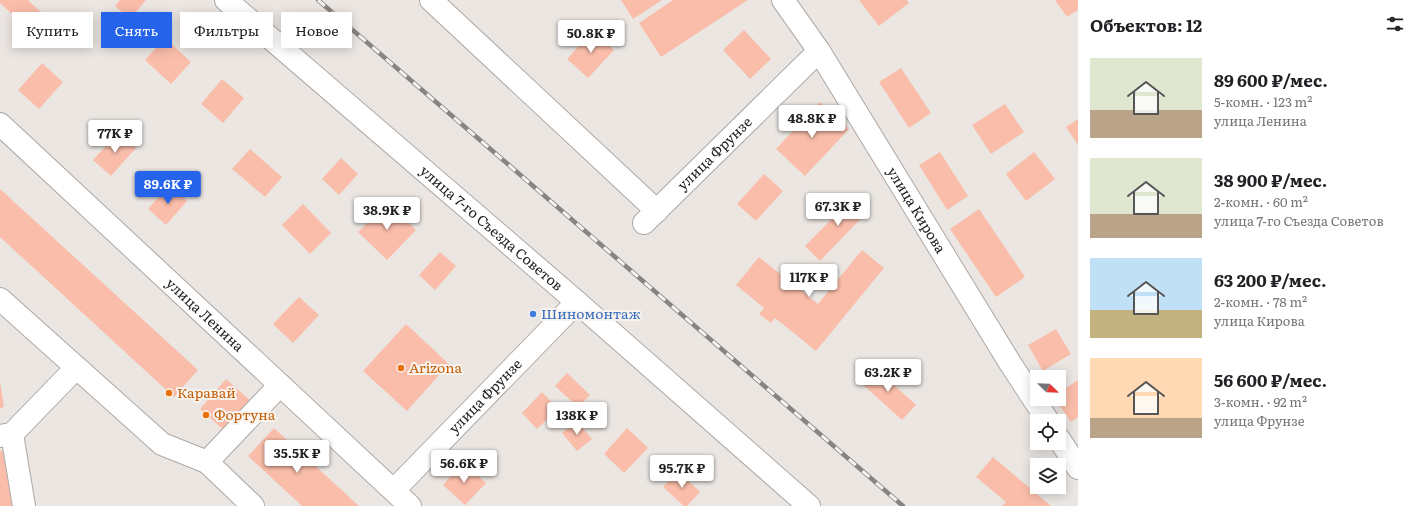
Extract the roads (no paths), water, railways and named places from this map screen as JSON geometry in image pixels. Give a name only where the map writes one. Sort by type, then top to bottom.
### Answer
[{"type":"street","name":"улица 7-го Съезда Советов","points":[[226,0],[577,302],[808,506]]},
{"type":"street","name":"улица Фрунзе","points":[[430,0],[650,217],[819,51]]},
{"type":"street","name":"улица Кирова","points":[[782,0],[819,51],[1010,363],[1043,414]]},
{"type":"street","name":"улица Ленина","points":[[0,124],[410,506]]},
{"type":"street","points":[[0,299],[162,444],[207,462],[253,506]]},
{"type":"street","name":"улица Фрунзе","points":[[394,490],[577,302]]},
{"type":"street","points":[[24,506],[6,435],[76,368]]},
{"type":"street","points":[[207,462],[280,385]]},
{"type":"street","points":[[1066,450],[1078,468]]},
{"type":"railway","points":[[318,0],[903,506]]},
{"type":"place","name":"Шиномонтаж","points":[[533,314]]},
{"type":"place","name":"Arizona","points":[[401,368]]},
{"type":"place","name":"Каравай","points":[[169,393]]},
{"type":"place","name":"Фортуна","points":[[206,415]]}]
